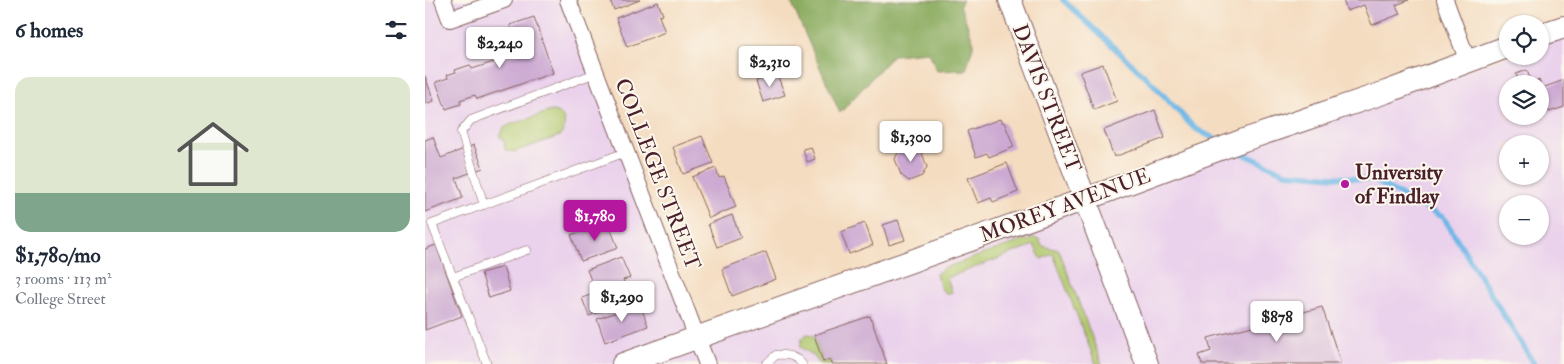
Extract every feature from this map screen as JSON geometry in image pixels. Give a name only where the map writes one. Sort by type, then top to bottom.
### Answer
[{"type":"street","points":[[443,0],[450,19],[504,0]]},
{"type":"street","name":"COLLEGE STREET","points":[[568,0],[707,364]]},
{"type":"street","name":"DAVIS STREET","points":[[1011,0],[1147,364]]},
{"type":"street","points":[[1445,0],[1468,62]]},
{"type":"street","points":[[1549,32],[1564,27]]},
{"type":"street","name":"MOREY AVENUE","points":[[623,364],[1499,50]]},
{"type":"lane","points":[[485,205],[461,132],[471,120],[596,73]]},
{"type":"lane","points":[[487,364],[432,224],[626,152]]},
{"type":"lane","points":[[453,277],[527,250]]},
{"type":"lane","points":[[766,364],[776,355],[788,354],[801,361],[802,364]]},
{"type":"shaded area","name":"University of Findlay","points":[[425,0],[569,0],[697,338],[1499,59],[1499,65],[1549,65],[1549,32],[1564,26],[1564,364],[425,364]]},
{"type":"green space","points":[[790,0],[963,0],[960,5],[974,43],[966,70],[937,71],[929,52],[893,55],[840,113]]},
{"type":"green space","points":[[551,111],[559,114],[564,120],[564,128],[560,136],[514,152],[505,150],[504,140],[499,136],[504,128]]},
{"type":"green space","points":[[1030,237],[1039,239],[1042,246],[1059,250],[1102,364],[1096,364],[1053,254],[1041,259],[1034,245],[947,278],[952,292],[947,294],[941,289],[936,274],[944,268],[1026,239],[1028,241]]},
{"type":"green space","points":[[807,334],[814,335],[823,362],[830,359],[832,364],[820,364],[813,355],[800,347],[802,338]]},
{"type":"building","points":[[610,0],[640,0],[614,10]]},
{"type":"building","points":[[1343,0],[1409,0],[1396,5],[1400,14],[1372,25],[1364,5],[1347,11]]},
{"type":"building","points":[[658,2],[663,15],[659,16],[665,32],[627,47],[616,18]]},
{"type":"building","points":[[534,17],[553,73],[477,99],[475,95],[460,100],[461,104],[446,109],[436,82],[448,78],[447,75],[456,72],[455,70],[470,65],[472,69],[519,54],[510,25]]},
{"type":"building","points":[[1103,64],[1117,101],[1094,110],[1080,72]]},
{"type":"building","points":[[1527,70],[1529,75],[1516,75]]},
{"type":"building","points":[[777,74],[785,95],[763,102],[756,81]]},
{"type":"building","points":[[425,76],[434,101],[425,104]]},
{"type":"building","points":[[1564,80],[1564,107],[1549,112],[1549,85]]},
{"type":"building","points":[[1155,110],[1165,138],[1114,157],[1104,130]]},
{"type":"building","points":[[1000,119],[1001,122],[1004,122],[1014,147],[989,157],[987,153],[976,157],[967,131]]},
{"type":"building","points":[[702,136],[713,163],[683,174],[673,147]]},
{"type":"building","points":[[433,137],[441,158],[474,145],[483,168],[456,178],[463,198],[425,212],[425,140]]},
{"type":"building","points":[[912,146],[921,150],[927,167],[922,176],[909,181],[901,175],[895,159],[899,150]]},
{"type":"building","points":[[811,147],[815,159],[807,162],[803,149]]},
{"type":"building","points":[[1007,163],[1018,192],[993,202],[991,198],[978,203],[968,178]]},
{"type":"building","points":[[716,168],[719,178],[724,176],[736,207],[709,218],[692,177]]},
{"type":"building","points":[[732,215],[741,238],[717,247],[708,224]]},
{"type":"building","points":[[898,220],[905,240],[889,245],[883,225]]},
{"type":"building","points":[[608,222],[618,248],[581,261],[571,235]]},
{"type":"building","points":[[865,223],[873,245],[849,254],[841,232]]},
{"type":"building","points":[[436,245],[462,316],[425,330],[425,249]]},
{"type":"building","points":[[766,252],[776,279],[732,296],[722,269]]},
{"type":"building","points":[[621,257],[630,278],[623,280],[631,299],[589,316],[582,298],[596,293],[587,270]]},
{"type":"building","points":[[503,267],[510,291],[489,298],[481,273]]},
{"type":"building","points":[[640,304],[648,326],[605,342],[597,319]]},
{"type":"building","points":[[1322,307],[1341,364],[1202,364],[1199,355],[1211,351],[1208,338]]},
{"type":"building","points":[[870,316],[887,364],[832,364],[830,359],[823,362],[814,335]]},
{"type":"waterway","points":[[1063,0],[1152,83],[1194,128],[1221,142]]},
{"type":"waterway","points":[[1235,150],[1285,173],[1373,180],[1444,218],[1534,364]]},
{"type":"place","name":"University of Findlay","points":[[1345,184]]}]
